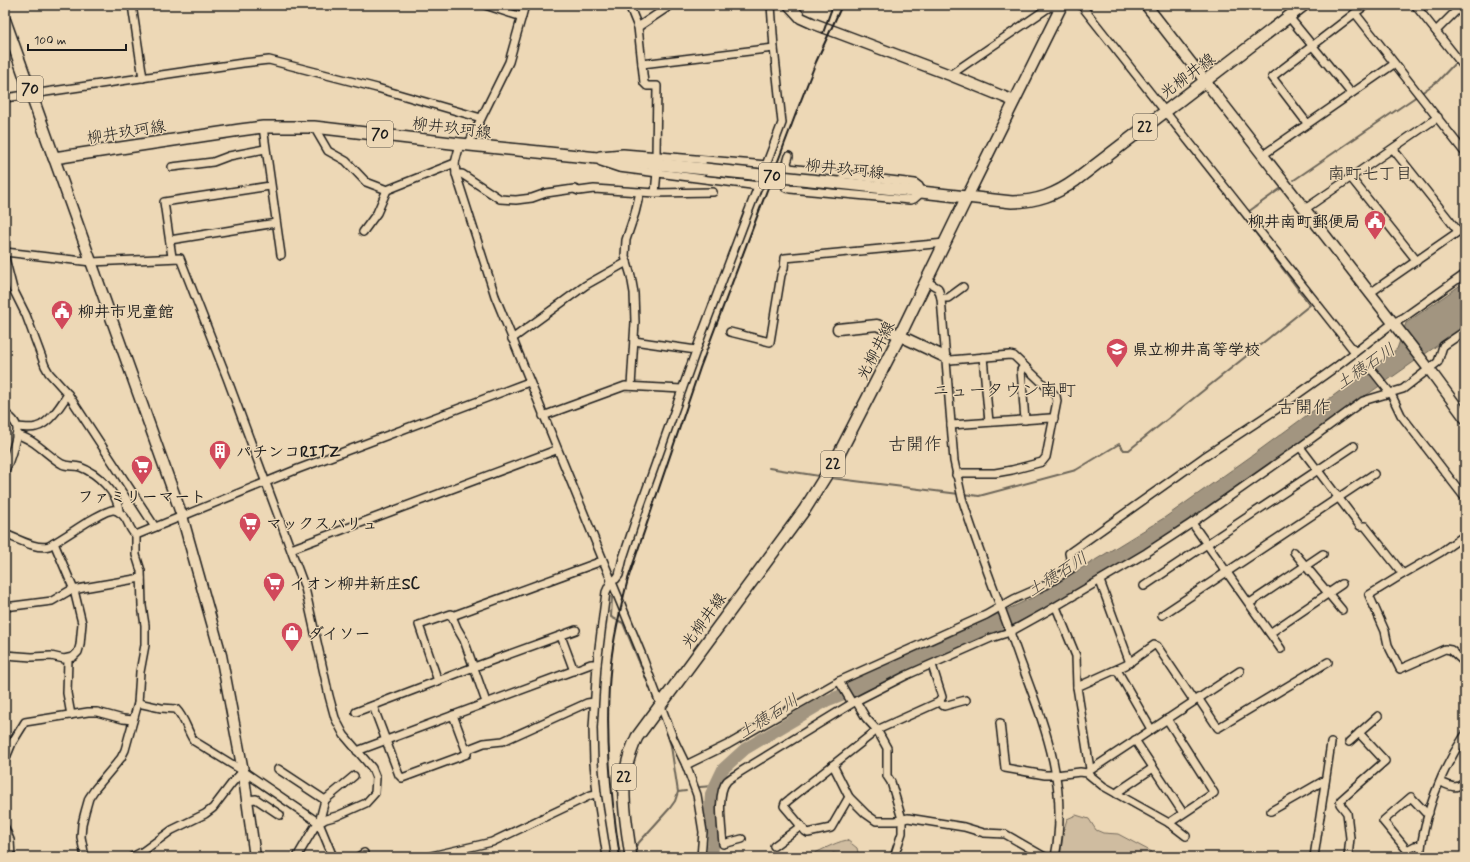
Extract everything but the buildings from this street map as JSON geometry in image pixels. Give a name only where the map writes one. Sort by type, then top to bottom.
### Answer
[{"type":"main road","name":"光柳井線","points":[[631,853],[623,796],[626,763],[637,737],[806,509],[838,456],[900,335],[967,197],[1012,202],[1028,201],[1052,195],[1070,184],[1304,5]]},
{"type":"main road","name":"70","points":[[5,21],[54,158]]},
{"type":"main road","name":"柳井玖珂線","points":[[54,158],[263,128],[314,127],[464,145],[967,197]]},
{"type":"street","points":[[132,5],[143,78]]},
{"type":"street","points":[[485,5],[522,17]]},
{"type":"street","points":[[525,5],[509,62],[481,118],[464,145],[455,164],[456,174],[495,296],[556,450],[611,581],[658,708],[686,765],[697,795],[701,814],[703,842],[701,857]]},
{"type":"street","points":[[629,5],[638,27],[644,83],[648,86],[657,86],[656,156]]},
{"type":"street","points":[[638,27],[671,5]]},
{"type":"street","points":[[607,857],[597,794],[594,763],[594,702],[606,592],[611,581],[616,579],[619,574],[635,520],[682,388],[782,123],[771,5]]},
{"type":"street","points":[[789,5],[801,18],[812,23],[950,75],[1014,101]]},
{"type":"street","points":[[1081,5],[1355,352]]},
{"type":"street","points":[[1146,5],[1421,358],[1465,418]]},
{"type":"street","points":[[1307,123],[1272,77],[1366,5]]},
{"type":"street","points":[[1415,5],[1465,68]]},
{"type":"street","points":[[1436,31],[1462,5]]},
{"type":"street","points":[[950,75],[1045,10],[1061,6]]},
{"type":"street","points":[[967,197],[1061,6]]},
{"type":"street","points":[[1355,13],[1465,153]]},
{"type":"street","points":[[1289,16],[1351,93]]},
{"type":"street","points":[[642,64],[774,48]]},
{"type":"street","points":[[5,98],[243,62],[269,60],[377,88],[481,118]]},
{"type":"street","points":[[1263,155],[1394,64]]},
{"type":"street","points":[[1305,209],[1438,117]]},
{"type":"street","points":[[314,127],[328,151],[346,161],[366,182],[387,190],[455,164]]},
{"type":"street","points":[[263,128],[270,186],[281,255]]},
{"type":"street","points":[[1393,149],[1458,231]]},
{"type":"street","points":[[172,167],[213,162],[229,156],[265,150]]},
{"type":"street","points":[[590,157],[603,154],[623,153],[767,165]]},
{"type":"street","points":[[789,156],[787,163],[789,168],[786,188],[910,200],[914,199],[922,192],[919,186],[915,183],[789,168]]},
{"type":"street","points":[[590,157],[619,168],[728,180],[759,186]]},
{"type":"street","points":[[54,158],[182,516],[221,655],[243,771],[256,857]]},
{"type":"street","points":[[728,180],[730,162]]},
{"type":"street","points":[[655,193],[657,172]]},
{"type":"street","points":[[456,174],[462,174],[500,199],[516,200],[532,198],[546,193],[574,189],[579,191],[594,189],[655,193],[713,192]]},
{"type":"street","points":[[1351,178],[1417,261]]},
{"type":"street","points":[[172,257],[164,202],[270,186]]},
{"type":"street","points":[[363,232],[377,213],[387,190]]},
{"type":"street","points":[[631,386],[634,341],[634,293],[632,276],[626,256],[626,240],[635,214],[640,192]]},
{"type":"street","points":[[170,240],[276,223]]},
{"type":"street","points":[[1370,293],[1465,227]]},
{"type":"street","points":[[730,332],[770,342],[785,258],[945,243]]},
{"type":"street","points":[[5,252],[91,262],[172,257],[180,258],[291,549],[304,588],[335,718],[344,735],[372,768],[376,778],[375,793],[366,803],[319,823],[314,828],[297,857]]},
{"type":"street","points":[[5,258],[13,289],[26,316],[45,366],[58,384],[68,394],[155,527]]},
{"type":"street","points":[[512,339],[586,286],[627,262]]},
{"type":"street","points":[[686,765],[729,744],[840,682],[1002,608],[1046,585],[1072,568],[1069,553],[1197,462],[1277,409],[1355,352],[1396,327],[1402,318],[1465,274]]},
{"type":"street","points":[[926,281],[938,288],[941,298],[956,475],[961,495],[1041,717],[1053,756],[1060,826],[1055,857]]},
{"type":"street","points":[[941,298],[948,298],[962,287]]},
{"type":"street","points":[[838,329],[877,325],[950,360],[1010,355],[1014,356],[1056,396],[1057,401],[1046,457],[1042,462],[1001,472],[963,473],[956,475]]},
{"type":"street","points":[[742,839],[723,844],[721,797],[724,786],[727,782],[853,701],[991,638],[1010,631],[1056,607],[1146,553],[1192,523],[1363,401],[1391,394],[1403,389],[1438,362],[1443,346],[1465,330]]},
{"type":"street","points":[[634,341],[696,350]]},
{"type":"street","points":[[983,357],[989,422]]},
{"type":"street","points":[[1024,366],[1021,370],[1024,420]]},
{"type":"street","points":[[1372,370],[1391,394],[1401,415],[1465,498]]},
{"type":"street","points":[[136,535],[266,482],[529,382]]},
{"type":"street","points":[[543,416],[625,386],[682,388]]},
{"type":"street","points":[[17,427],[35,428],[43,424],[50,418],[68,394]]},
{"type":"street","points":[[5,413],[14,421],[17,427],[10,459],[5,471]]},
{"type":"street","points":[[951,425],[1050,418],[1054,419]]},
{"type":"street","points":[[16,435],[27,439],[63,465],[78,467],[103,481],[108,486],[117,502],[119,511],[127,520],[132,533],[136,535]]},
{"type":"street","points":[[1144,586],[1354,446]]},
{"type":"street","points":[[1300,447],[1360,526],[1365,526],[1403,574]]},
{"type":"street","points":[[291,549],[556,450]]},
{"type":"street","points":[[1162,615],[1339,499],[1374,474]]},
{"type":"street","points":[[5,534],[36,547],[44,548],[107,511],[119,511]]},
{"type":"street","points":[[1192,523],[1228,571],[1281,649]]},
{"type":"street","points":[[85,857],[82,824],[89,798],[121,758],[125,750],[138,703],[140,672],[145,645],[145,625],[142,606],[142,578],[136,555],[136,535]]},
{"type":"street","points":[[1465,535],[1441,552],[1369,595],[1385,630],[1388,645],[1400,669],[1445,649],[1451,650],[1465,663]]},
{"type":"street","points":[[5,655],[32,657],[51,656],[68,659],[73,657],[78,652],[82,632],[82,623],[74,590],[54,543]]},
{"type":"street","points":[[1294,552],[1342,610]]},
{"type":"street","points":[[1250,603],[1323,554]]},
{"type":"street","points":[[438,681],[419,626],[452,614],[452,616],[602,561]]},
{"type":"street","points":[[5,607],[52,600],[69,591],[142,578]]},
{"type":"street","points":[[1100,581],[1130,663]]},
{"type":"street","points":[[1270,633],[1342,584]]},
{"type":"street","points":[[1056,607],[1076,656],[1077,687],[1089,771],[1103,786],[1169,823],[1186,836]]},
{"type":"street","points":[[452,616],[464,640],[486,702]]},
{"type":"street","points":[[356,712],[576,630]]},
{"type":"street","points":[[561,636],[574,671]]},
{"type":"street","points":[[1077,687],[1130,663],[1154,645],[1157,646],[1218,728],[1328,662]]},
{"type":"street","points":[[68,659],[67,693],[71,715]]},
{"type":"street","points":[[357,751],[486,702],[591,664],[597,664]]},
{"type":"street","points":[[849,797],[831,828],[808,833],[784,806],[784,803],[877,730],[939,702],[942,697],[932,665]]},
{"type":"street","points":[[1117,670],[1151,729]]},
{"type":"street","points":[[1000,723],[1005,768],[1045,775],[1089,771],[1240,671]]},
{"type":"street","points":[[840,682],[866,718],[877,730],[887,748],[887,776],[891,782],[902,819],[902,833],[894,857]]},
{"type":"street","points":[[939,702],[944,706],[966,700]]},
{"type":"street","points":[[466,750],[484,743],[502,741],[587,703],[594,702]]},
{"type":"street","points":[[138,703],[161,708],[176,709],[182,714],[190,735],[194,741],[243,771],[319,823],[333,857]]},
{"type":"street","points":[[373,706],[399,776],[402,778],[467,754],[453,715]]},
{"type":"street","points":[[5,760],[12,743],[25,722],[88,712],[97,712],[133,720]]},
{"type":"street","points":[[1349,742],[1378,716]]},
{"type":"street","points":[[1167,719],[1214,793],[1169,823]]},
{"type":"street","points":[[1348,857],[1350,838],[1347,813],[1340,804],[1342,800],[1385,761],[1359,733]]},
{"type":"street","points":[[1420,857],[1424,829],[1440,782],[1452,756],[1465,735]]},
{"type":"street","points":[[1135,740],[1183,813]]},
{"type":"street","points":[[1314,857],[1331,743]]},
{"type":"street","points":[[833,765],[849,797],[866,814],[876,821],[908,818],[964,827],[984,833],[1005,834],[1045,857]]},
{"type":"street","points":[[1117,794],[1119,791],[1153,768]]},
{"type":"street","points":[[278,769],[325,800]]},
{"type":"street","points":[[132,857],[142,852],[172,830],[205,814],[213,808],[243,771]]},
{"type":"street","points":[[319,823],[325,800],[354,776]]},
{"type":"street","points":[[1271,811],[1325,780]]},
{"type":"street","points":[[1440,782],[1457,787],[1465,781]]},
{"type":"street","points":[[431,856],[492,842],[597,794]]},
{"type":"street","points":[[1421,845],[1407,850],[1383,822],[1411,797],[1425,812],[1429,813]]},
{"type":"street","points":[[247,800],[256,800],[280,815]]},
{"type":"street","points":[[774,846],[801,826]]},
{"type":"street","points":[[5,828],[10,840],[11,857]]},
{"type":"shaded area","points":[[1465,282],[1465,326],[1141,552],[1055,603],[1000,632],[886,681],[854,697],[844,682],[945,639],[1038,595],[1164,518],[1397,349],[1406,323]]},
{"type":"shaded area","points":[[1076,815],[1089,819],[1096,830],[1103,833],[1118,834],[1152,852],[1152,857],[1060,857],[1067,819]]},
{"type":"shaded area","points":[[847,840],[857,848],[859,857],[846,857],[833,853],[828,857],[805,857],[836,843]]},
{"type":"waterway","points":[[1460,57],[1465,52]]},
{"type":"waterway","points":[[1294,180],[1438,81],[1457,61]]},
{"type":"waterway","points":[[1248,212],[1280,189]]},
{"type":"waterway","points":[[963,494],[979,496],[1076,470],[1119,444],[1124,450],[1129,450],[1310,305],[1243,216],[1244,215]]},
{"type":"waterway","points":[[769,468],[819,476]]},
{"type":"waterway","points":[[831,478],[959,494]]},
{"type":"waterway","points":[[612,597],[611,617],[623,623],[657,705]]},
{"type":"waterway","name":"土穂石川","points":[[712,857],[714,836],[710,809],[711,794],[723,769],[745,749],[826,701],[857,689]]},
{"type":"waterway","points":[[634,848],[670,808],[675,801],[678,792],[671,746],[663,720]]},
{"type":"waterway","points":[[700,787],[713,786]]},
{"type":"waterway","points":[[678,792],[686,791]]},
{"type":"railway","points":[[823,33],[833,5]]},
{"type":"railway","points":[[620,857],[613,809],[609,760],[608,711],[612,652],[628,579],[700,368],[798,108],[816,62],[842,5]]},
{"type":"place","name":"柳井南町郵便局","points":[[1375,240]]},
{"type":"place","name":"柳井市児童館","points":[[62,330]]},
{"type":"place","name":"県立柳井高等学校","points":[[1117,368]]},
{"type":"place","name":"パチンコRITZ","points":[[220,470]]},
{"type":"place","name":"ファミリーマート","points":[[142,486]]},
{"type":"place","name":"マックスバリュ","points":[[250,542]]},
{"type":"place","name":"イオン柳井新庄SC","points":[[274,602]]},
{"type":"place","name":"ダイソー","points":[[292,652]]},
{"type":"district","name":"南町七丁目","points":[[1370,173]]},
{"type":"district","name":"ニュータウン南町","points":[[1004,390]]},
{"type":"district","name":"古開作","points":[[1304,407]]},
{"type":"district","name":"古開作","points":[[915,444]]}]
